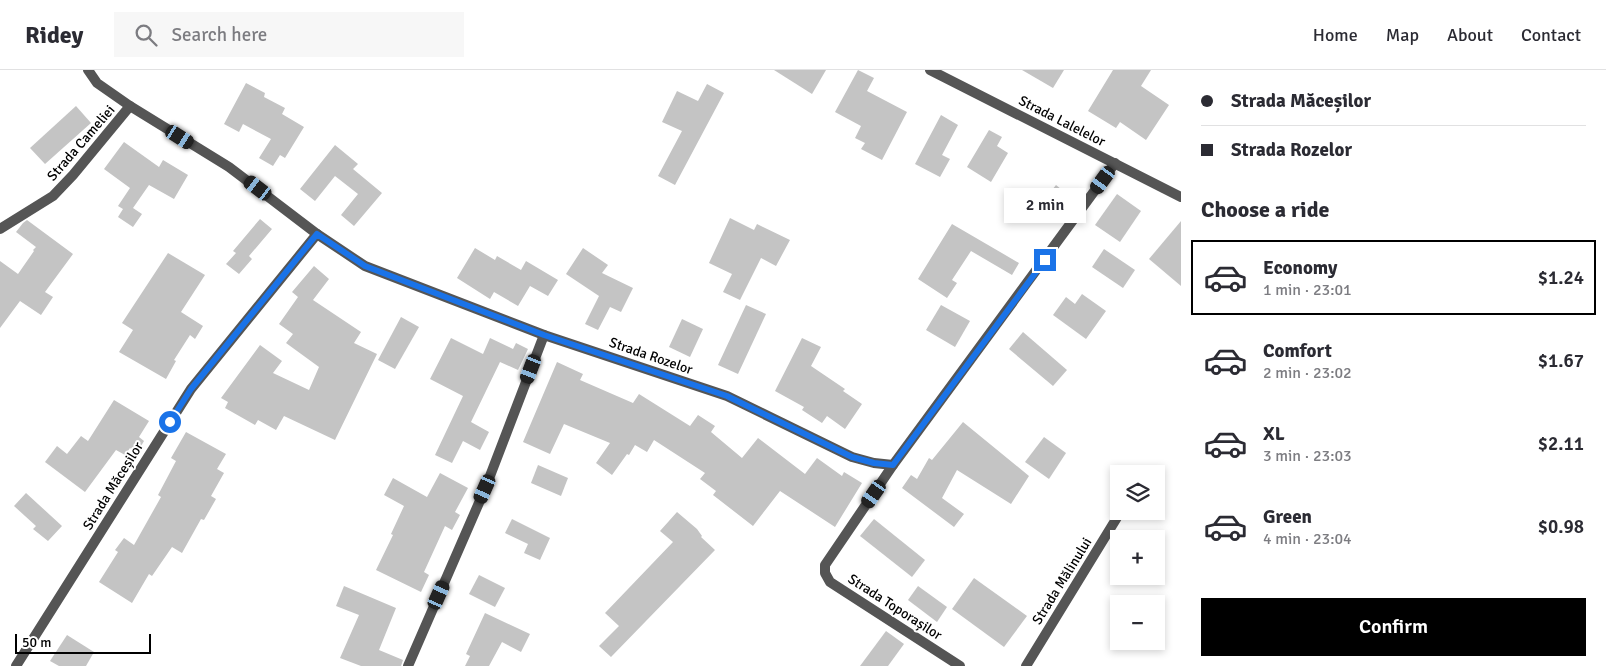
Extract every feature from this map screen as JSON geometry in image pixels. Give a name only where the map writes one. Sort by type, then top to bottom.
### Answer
[{"type":"street","name":"Strada Rozelor","points":[[88,70],[98,83],[130,106],[229,167],[317,234],[365,266],[544,335],[727,396],[852,457],[874,463],[893,465]]},
{"type":"street","name":"Strada Lalelelor","points":[[930,70],[1181,197]]},
{"type":"street","name":"Strada Cameliei","points":[[0,229],[52,196],[73,175],[130,106]]},
{"type":"street","points":[[893,465],[1115,164]]},
{"type":"street","name":"Strada Măceșilor","points":[[16,666],[191,389],[317,234]]},
{"type":"street","points":[[408,666],[485,489],[544,335]]},
{"type":"street","name":"Strada Toporașilor","points":[[893,465],[825,565],[825,573],[830,582],[960,666]]},
{"type":"street","name":"Strada Mălinului","points":[[1026,666],[1115,520]]},
{"type":"building","points":[[774,70],[826,70],[812,94]]},
{"type":"building","points":[[858,70],[874,78],[867,91],[907,112],[882,160],[861,149],[865,143],[855,138],[861,126],[835,112]]},
{"type":"building","points":[[1022,70],[1064,70],[1053,88]]},
{"type":"building","points":[[1113,70],[1151,70],[1141,86],[1169,105],[1146,140],[1120,122],[1116,128],[1088,111]]},
{"type":"building","points":[[246,83],[265,93],[264,97],[285,108],[282,114],[304,127],[285,158],[280,155],[273,166],[259,158],[271,139],[243,124],[239,132],[224,124]]},
{"type":"building","points":[[707,84],[724,93],[675,185],[658,176],[682,131],[662,122],[677,91],[698,101]]},
{"type":"building","points":[[76,106],[91,123],[45,164],[30,148]]},
{"type":"building","points":[[941,115],[958,125],[942,155],[950,159],[940,177],[915,164]]},
{"type":"building","points":[[989,130],[1002,137],[997,146],[1008,153],[991,182],[967,167]]},
{"type":"building","points":[[124,142],[159,167],[163,160],[188,175],[174,199],[149,185],[133,208],[142,214],[133,227],[118,217],[123,209],[118,206],[130,188],[104,169]]},
{"type":"building","points":[[335,145],[358,164],[353,169],[382,193],[354,226],[341,215],[358,194],[335,176],[315,201],[300,189]]},
{"type":"building","points":[[1056,185],[1073,199],[1054,221],[1038,208]]},
{"type":"building","points":[[1117,194],[1141,211],[1120,242],[1095,225]]},
{"type":"building","points":[[730,218],[754,230],[757,224],[790,240],[776,266],[761,258],[740,300],[723,292],[732,274],[709,263]]},
{"type":"building","points":[[260,219],[272,229],[249,256],[252,259],[239,274],[226,264],[236,253],[233,251]]},
{"type":"building","points":[[27,220],[73,254],[45,292],[53,297],[41,315],[20,301],[0,328],[0,261],[18,274],[34,251],[36,247],[16,232]]},
{"type":"building","points":[[1181,221],[1181,286],[1149,259]]},
{"type":"building","points":[[952,224],[1019,263],[1012,275],[971,251],[952,280],[957,283],[947,298],[918,279]]},
{"type":"building","points":[[475,248],[495,260],[497,256],[521,270],[526,261],[558,280],[548,296],[530,286],[518,306],[494,292],[490,299],[457,278]]},
{"type":"building","points":[[583,248],[608,265],[602,273],[633,288],[621,312],[610,307],[598,330],[585,324],[599,296],[566,274]]},
{"type":"building","points":[[1104,249],[1135,270],[1123,288],[1092,267]]},
{"type":"building","points":[[168,253],[205,275],[181,312],[203,326],[195,339],[190,335],[174,360],[176,361],[166,379],[119,352],[133,330],[122,323]]},
{"type":"building","points":[[314,266],[329,279],[313,300],[361,332],[354,343],[377,354],[335,440],[284,416],[276,430],[258,420],[255,425],[225,408],[228,402],[221,398],[260,345],[282,361],[273,373],[309,390],[319,367],[286,343],[293,334],[279,324],[298,297],[292,292]]},
{"type":"building","points":[[1082,294],[1106,311],[1086,339],[1053,315],[1066,297],[1075,304]]},
{"type":"building","points":[[746,305],[766,314],[738,374],[718,365]]},
{"type":"building","points":[[941,305],[970,321],[955,347],[926,330]]},
{"type":"building","points":[[401,317],[419,327],[395,369],[378,360]]},
{"type":"building","points":[[682,319],[703,329],[690,357],[669,347]]},
{"type":"building","points":[[1023,332],[1067,370],[1053,386],[1009,349]]},
{"type":"building","points":[[451,338],[483,354],[490,338],[513,349],[516,343],[528,349],[518,370],[500,362],[471,422],[489,432],[480,450],[463,441],[452,463],[435,455],[463,396],[430,379]]},
{"type":"building","points":[[802,338],[821,347],[811,366],[845,389],[843,391],[862,404],[845,429],[827,416],[822,423],[802,410],[804,407],[775,391]]},
{"type":"building","points":[[557,362],[583,374],[580,380],[633,403],[639,394],[690,426],[698,415],[715,426],[711,432],[742,458],[758,438],[805,474],[817,458],[842,476],[844,472],[862,483],[835,527],[780,491],[753,526],[713,495],[716,491],[700,479],[705,473],[654,440],[647,452],[635,445],[612,475],[596,463],[610,443],[564,424],[550,454],[523,442]]},
{"type":"building","points":[[114,400],[149,421],[139,437],[144,441],[137,453],[130,448],[125,455],[116,450],[85,492],[45,462],[57,446],[67,454],[81,436],[88,441]]},
{"type":"building","points":[[963,422],[1029,476],[1011,504],[957,470],[942,498],[964,514],[954,527],[902,488],[911,475],[917,479],[929,458],[932,460]]},
{"type":"building","points":[[186,432],[226,454],[217,469],[224,473],[211,496],[216,499],[204,520],[201,519],[182,553],[172,547],[152,576],[149,574],[132,603],[99,582],[118,552],[115,550],[124,538],[134,545],[161,497],[158,495],[176,461],[171,458]]},
{"type":"building","points":[[1044,437],[1066,453],[1049,479],[1025,462]]},
{"type":"building","points":[[538,465],[568,478],[561,496],[531,483]]},
{"type":"building","points":[[440,473],[468,488],[455,512],[460,515],[452,530],[445,526],[424,572],[429,575],[421,592],[376,570],[393,535],[391,534],[404,506],[384,495],[393,478],[427,497]]},
{"type":"building","points":[[26,493],[62,526],[48,541],[33,529],[36,526],[14,506]]},
{"type":"building","points":[[677,512],[697,529],[701,537],[715,550],[611,657],[599,646],[619,626],[605,613],[673,542],[660,531]]},
{"type":"building","points":[[512,519],[550,538],[540,560],[524,553],[528,544],[505,533]]},
{"type":"building","points":[[874,519],[925,560],[912,577],[860,536]]},
{"type":"building","points":[[479,575],[505,588],[495,607],[469,594]]},
{"type":"building","points":[[974,578],[1027,616],[1004,647],[952,609]]},
{"type":"building","points":[[344,586],[396,608],[379,650],[403,660],[401,666],[361,666],[340,658],[359,615],[336,606]]},
{"type":"building","points":[[918,586],[947,607],[937,622],[908,600]]},
{"type":"building","points":[[485,613],[530,634],[521,652],[502,642],[489,666],[465,666],[470,656],[466,654]]},
{"type":"building","points":[[886,631],[904,644],[888,666],[860,666]]},
{"type":"building","points":[[67,635],[94,652],[86,666],[59,666],[50,661]]},
{"type":"route","points":[[170,422],[191,389],[317,234],[365,266],[544,335],[727,396],[852,457],[874,463],[893,465],[1045,260]]}]
